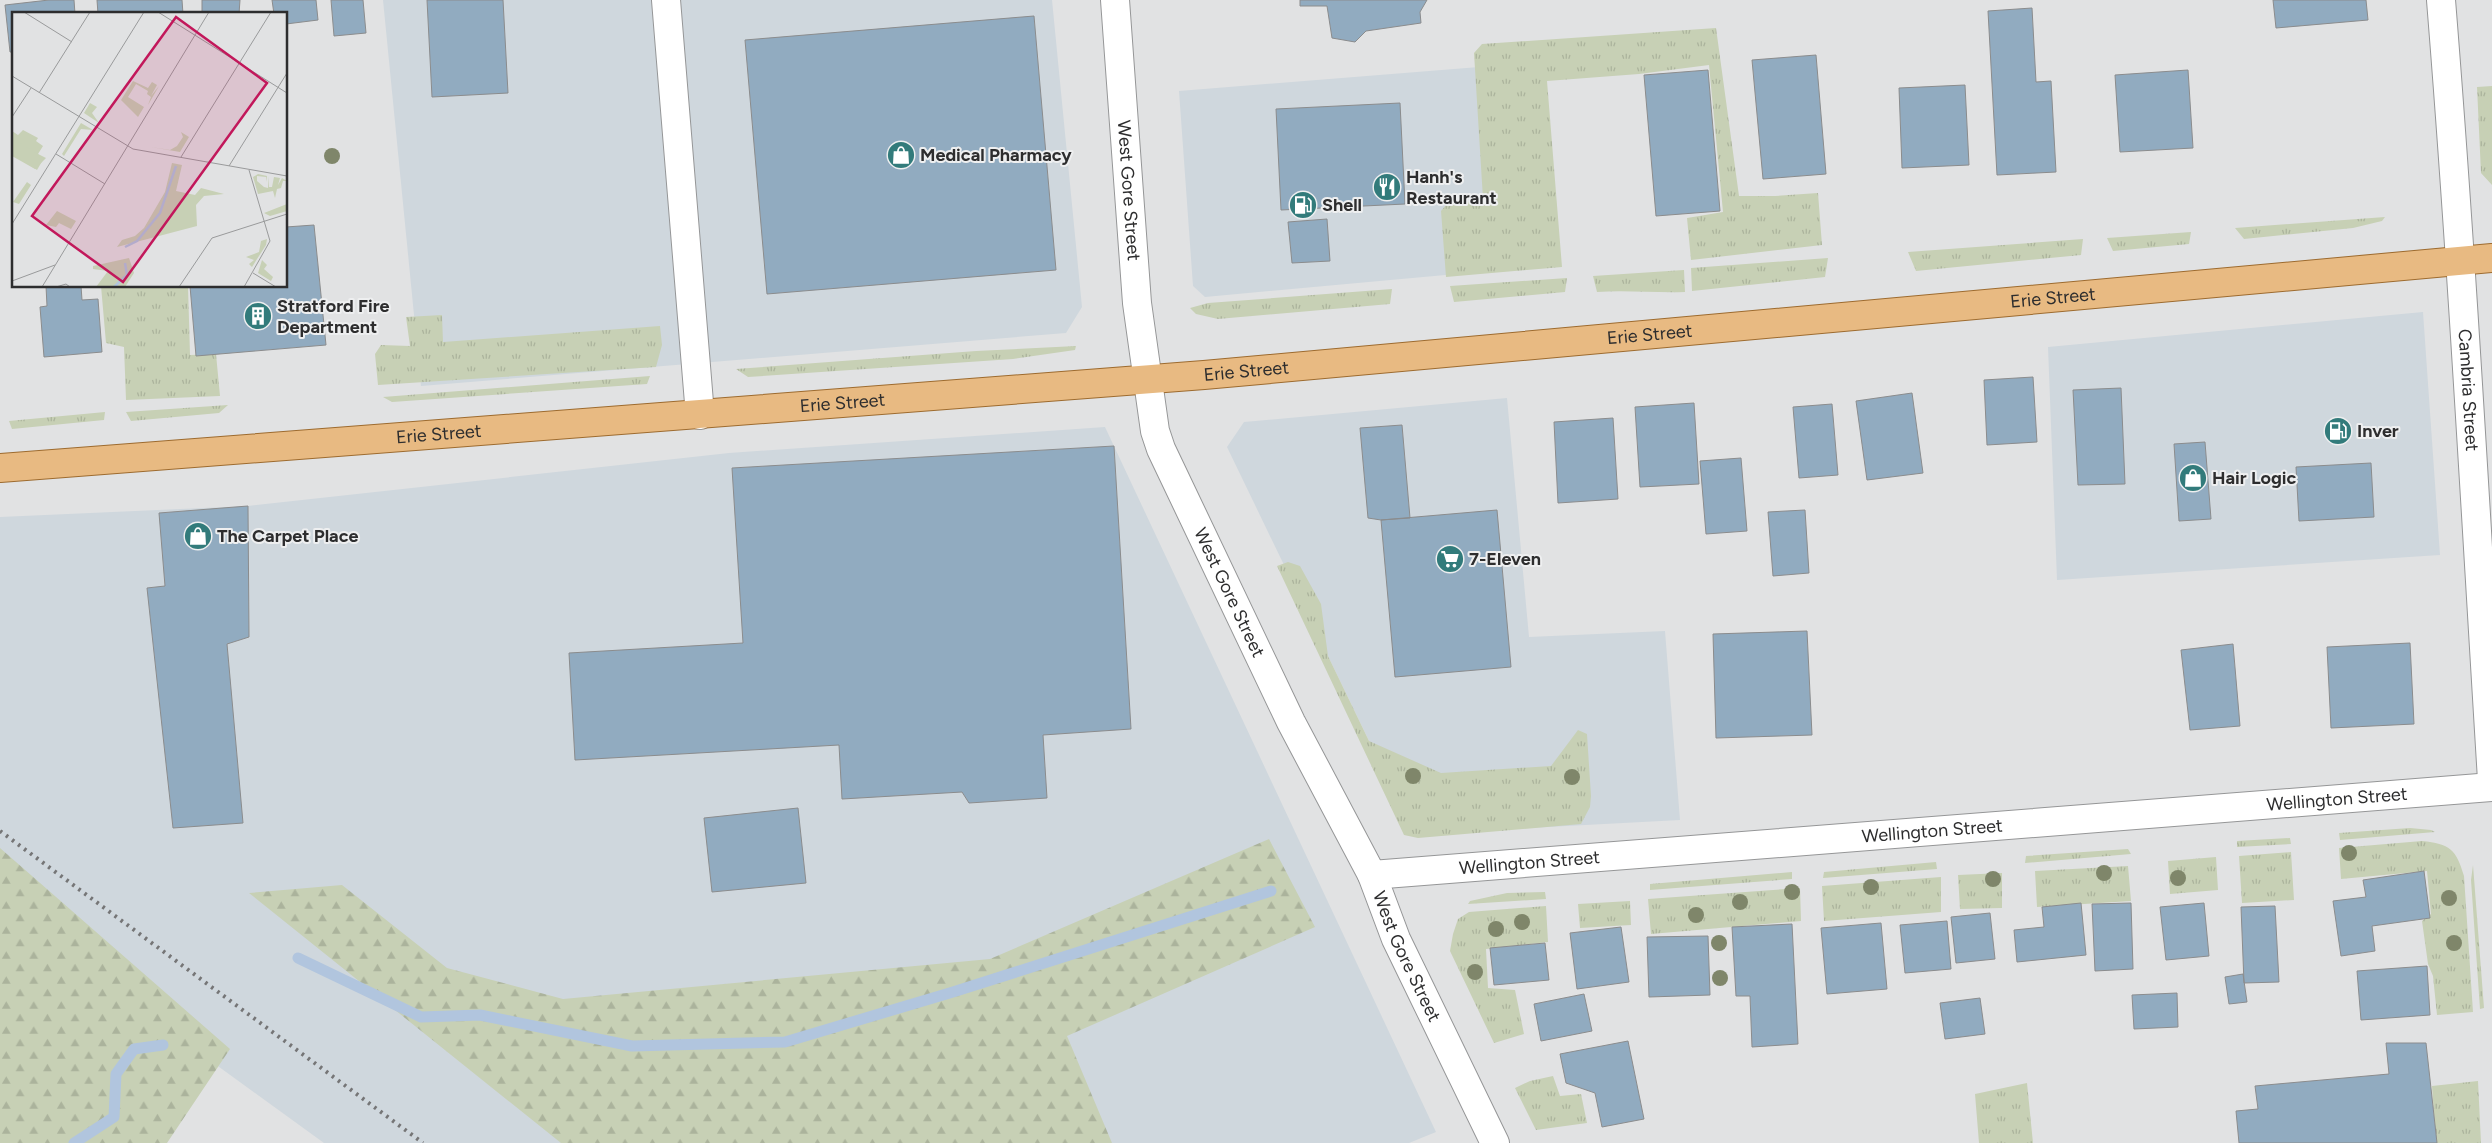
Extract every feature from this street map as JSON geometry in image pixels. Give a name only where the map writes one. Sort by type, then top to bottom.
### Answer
[{"type":"main road","name":"Erie Street","points":[[0,468],[1148,380],[2492,258]]},
{"type":"street","points":[[666,0],[700,415]]},
{"type":"street","name":"West Gore Street","points":[[1115,0],[1137,303],[1155,431],[1161,449],[1291,722],[1372,875],[1396,939],[1495,1143]]},
{"type":"street","name":"Cambria Street","points":[[2440,0],[2466,324],[2492,780]]},
{"type":"street","name":"Wellington Street","points":[[1372,875],[2492,786]]},
{"type":"shaded area","points":[[383,0],[1052,0],[1082,307],[1066,333],[421,386]]},
{"type":"shaded area","points":[[1479,67],[1500,270],[1205,297],[1193,286],[1179,91]]},
{"type":"shaded area","points":[[2423,312],[2440,555],[2057,580],[2048,347]]},
{"type":"shaded area","points":[[1507,398],[1529,637],[1665,631],[1680,820],[1414,834],[1227,447],[1244,422]]},
{"type":"shaded area","points":[[1105,427],[1436,1132],[1409,1143],[324,1143],[0,908],[0,517],[248,506],[729,453]]},
{"type":"green space","points":[[1716,28],[1739,196],[1818,193],[1822,245],[1691,260],[1687,218],[1723,212],[1709,65],[1639,74],[1547,81],[1562,267],[1446,277],[1441,211],[1446,205],[1483,199],[1474,53],[1482,44]]},
{"type":"green space","points":[[2492,86],[2492,185],[2481,173],[2477,87]]},
{"type":"green space","points":[[2385,217],[2382,221],[2353,228],[2244,239],[2235,228]]},
{"type":"green space","points":[[2191,232],[2189,244],[2113,251],[2107,238]]},
{"type":"green space","points":[[2083,239],[2081,255],[1916,271],[1908,252]]},
{"type":"green space","points":[[1828,258],[1825,277],[1692,291],[1691,268]]},
{"type":"green space","points":[[1684,270],[1685,292],[1597,292],[1593,276]]},
{"type":"green space","points":[[1567,278],[1565,292],[1454,302],[1450,286]]},
{"type":"green space","points":[[101,288],[188,288],[190,355],[216,354],[220,396],[126,400],[124,347],[106,343]]},
{"type":"green space","points":[[1392,289],[1390,304],[1218,319],[1196,314],[1190,308],[1208,303]]},
{"type":"green space","points":[[442,315],[443,342],[660,326],[662,345],[656,367],[378,385],[375,354],[381,345],[410,346],[406,317]]},
{"type":"green space","points":[[1076,346],[1075,350],[1013,359],[748,377],[736,369],[976,351]]},
{"type":"green space","points":[[650,376],[647,384],[392,402],[383,397]]},
{"type":"green space","points":[[228,405],[219,413],[131,421],[126,412]]},
{"type":"green space","points":[[105,412],[104,420],[12,429],[9,421]]},
{"type":"green space","points":[[1288,562],[1300,566],[1321,604],[1328,656],[1369,741],[1441,773],[1551,766],[1578,730],[1587,734],[1591,796],[1590,807],[1581,824],[1418,838],[1404,835],[1277,566]]},
{"type":"green space","points":[[2410,828],[2435,832],[2340,840],[2339,833]]},
{"type":"green space","points":[[2290,838],[2291,844],[2237,847],[2237,841]]},
{"type":"green space","points":[[1269,839],[1315,927],[1067,1036],[1112,1143],[561,1143],[249,893],[342,885],[447,968],[563,999],[990,959]]},
{"type":"green space","points":[[2422,841],[2445,846],[2455,854],[2464,876],[2473,1012],[2437,1015],[2433,976],[2428,964],[2422,921],[2431,914],[2427,871],[2341,879],[2339,848]]},
{"type":"green space","points":[[0,848],[230,1049],[167,1143],[0,1143]]},
{"type":"green space","points":[[2128,849],[2131,854],[2025,863],[2026,856]]},
{"type":"green space","points":[[2291,852],[2294,900],[2242,903],[2239,856]]},
{"type":"green space","points":[[2216,857],[2218,890],[2170,894],[2168,861]]},
{"type":"green space","points":[[1936,862],[1937,869],[1823,878],[1824,872]]},
{"type":"green space","points":[[2473,865],[2484,1008],[2480,1009],[2471,880]]},
{"type":"green space","points":[[2128,866],[2131,901],[2037,907],[2035,871]]},
{"type":"green space","points":[[1792,872],[1792,879],[1650,890],[1650,884]]},
{"type":"green space","points":[[2002,873],[2002,908],[1960,909],[1958,875]]},
{"type":"green space","points":[[1941,877],[1941,912],[1824,921],[1822,886]]},
{"type":"green space","points":[[1800,888],[1801,921],[1651,934],[1648,899]]},
{"type":"green space","points":[[1545,892],[1546,899],[1468,904],[1470,901],[1507,893]]},
{"type":"green space","points":[[1630,901],[1631,925],[1580,928],[1578,904]]},
{"type":"green space","points":[[1546,906],[1548,942],[1486,949],[1488,988],[1515,990],[1524,1034],[1494,1043],[1450,951],[1458,919],[1469,912]]},
{"type":"green space","points":[[1553,1076],[1560,1096],[1581,1094],[1587,1123],[1536,1130],[1515,1088],[1530,1081]]},
{"type":"green space","points":[[2478,1081],[2481,1143],[2436,1143],[2432,1086]]},
{"type":"green space","points":[[2027,1083],[2033,1143],[1979,1143],[1975,1094]]},
{"type":"building","points":[[49,0],[74,0],[75,12],[12,12],[12,52],[10,52],[5,5]]},
{"type":"building","points":[[97,0],[182,0],[183,12],[98,12]]},
{"type":"building","points":[[202,0],[240,0],[239,12],[202,12]]},
{"type":"building","points":[[272,0],[316,0],[318,20],[288,24],[288,12],[274,12]]},
{"type":"building","points":[[331,0],[363,0],[366,33],[334,36]]},
{"type":"building","points":[[427,0],[503,0],[508,93],[432,97]]},
{"type":"building","points":[[1300,0],[1427,0],[1420,12],[1421,23],[1366,31],[1355,42],[1332,38],[1327,6],[1300,6]]},
{"type":"building","points":[[2273,0],[2366,0],[2368,20],[2276,28]]},
{"type":"building","points":[[2032,8],[2036,82],[2051,81],[2056,172],[1997,175],[1988,11]]},
{"type":"building","name":"Medical Pharmacy","points":[[1034,16],[1056,270],[767,294],[745,40]]},
{"type":"building","points":[[1816,55],[1826,174],[1763,179],[1752,60]]},
{"type":"building","points":[[1708,70],[1720,211],[1656,216],[1644,75]]},
{"type":"building","points":[[2188,70],[2193,148],[2120,152],[2115,75]]},
{"type":"building","points":[[1965,85],[1969,165],[1902,168],[1899,88]]},
{"type":"building","points":[[1400,103],[1405,204],[1281,210],[1276,109]]},
{"type":"building","points":[[1327,219],[1330,261],[1292,263],[1288,222]]},
{"type":"building","name":"Stratford Fire Department","points":[[314,225],[326,345],[196,356],[190,288],[288,288],[288,227]]},
{"type":"building","points":[[46,288],[81,288],[82,300],[98,299],[102,352],[44,357],[40,307],[47,306]]},
{"type":"building","points":[[2033,377],[2037,442],[1987,445],[1984,380]]},
{"type":"building","points":[[2121,388],[2125,484],[2078,485],[2073,390]]},
{"type":"building","points":[[1912,393],[1923,473],[1867,480],[1856,401]]},
{"type":"building","points":[[1694,403],[1699,484],[1640,487],[1635,407]]},
{"type":"building","points":[[1832,404],[1838,475],[1799,478],[1793,407]]},
{"type":"building","points":[[1613,418],[1618,499],[1558,503],[1554,422]]},
{"type":"building","points":[[1402,425],[1410,518],[1381,520],[1368,518],[1360,428]]},
{"type":"building","points":[[2205,442],[2211,519],[2179,521],[2174,444]]},
{"type":"building","points":[[1114,446],[1131,729],[1043,735],[1047,798],[969,803],[962,792],[842,799],[839,745],[575,760],[569,653],[743,643],[732,468]]},
{"type":"building","points":[[1741,458],[1747,531],[1706,534],[1700,461]]},
{"type":"building","points":[[2371,463],[2374,517],[2299,521],[2296,467]]},
{"type":"building","points":[[248,506],[249,637],[227,644],[243,823],[173,828],[147,588],[165,586],[159,513]]},
{"type":"building","points":[[1497,510],[1511,667],[1395,677],[1381,520]]},
{"type":"building","points":[[1805,510],[1809,573],[1773,576],[1768,512]]},
{"type":"building","points":[[1807,631],[1812,735],[1716,738],[1713,634]]},
{"type":"building","points":[[2410,643],[2414,724],[2331,728],[2327,647]]},
{"type":"building","points":[[2233,644],[2240,726],[2190,730],[2181,650]]},
{"type":"building","points":[[798,808],[806,883],[712,892],[704,818]]},
{"type":"building","points":[[2424,871],[2430,918],[2372,926],[2375,951],[2341,956],[2333,901],[2366,897],[2363,880]]},
{"type":"building","points":[[2081,903],[2086,955],[2017,962],[2014,930],[2044,927],[2042,907]]},
{"type":"building","points":[[2131,903],[2133,969],[2095,971],[2092,904]]},
{"type":"building","points":[[2204,903],[2209,956],[2166,960],[2160,907]]},
{"type":"building","points":[[2275,906],[2279,982],[2244,983],[2241,907]]},
{"type":"building","points":[[1990,913],[1995,959],[1956,963],[1951,917]]},
{"type":"building","points":[[1947,921],[1951,969],[1905,973],[1900,925]]},
{"type":"building","points":[[1881,923],[1887,989],[1827,994],[1821,928]]},
{"type":"building","points":[[1792,924],[1798,1044],[1752,1047],[1750,996],[1736,996],[1732,927]]},
{"type":"building","points":[[1621,927],[1629,982],[1577,989],[1570,933]]},
{"type":"building","points":[[1708,936],[1710,995],[1649,997],[1647,937]]},
{"type":"building","points":[[1545,943],[1549,980],[1494,985],[1490,948]]},
{"type":"building","points":[[2427,966],[2430,1015],[2361,1020],[2357,971]]},
{"type":"building","points":[[2243,974],[2247,1002],[2229,1004],[2225,977]]},
{"type":"building","points":[[2177,993],[2178,1027],[2134,1029],[2132,995]]},
{"type":"building","points":[[1584,994],[1592,1031],[1541,1041],[1534,1004]]},
{"type":"building","points":[[1980,998],[1985,1034],[1945,1039],[1940,1003]]},
{"type":"building","points":[[1628,1041],[1644,1119],[1602,1127],[1595,1093],[1566,1083],[1560,1054]]},
{"type":"building","points":[[2386,1043],[2426,1043],[2437,1143],[2239,1143],[2236,1111],[2258,1109],[2255,1086],[2389,1074]]},
{"type":"waterway","points":[[298,958],[421,1017],[480,1015],[632,1046],[785,1042],[953,992],[1271,891]]},
{"type":"waterway","points":[[74,1143],[114,1117],[116,1074],[134,1049],[163,1045]]},
{"type":"railway","points":[[0,831],[423,1143]]},
{"type":"place","name":"Medical Pharmacy","points":[[901,155]]},
{"type":"place","name":"Hanh's Restaurant","points":[[1387,187]]},
{"type":"place","name":"Shell","points":[[1303,205]]},
{"type":"place","name":"Stratford Fire Department","points":[[258,316]]},
{"type":"place","name":"Inver","points":[[2338,431]]},
{"type":"place","name":"Hair Logic","points":[[2193,478]]},
{"type":"place","name":"The Carpet Place","points":[[198,536]]},
{"type":"place","name":"7-Eleven","points":[[1450,559]]}]
